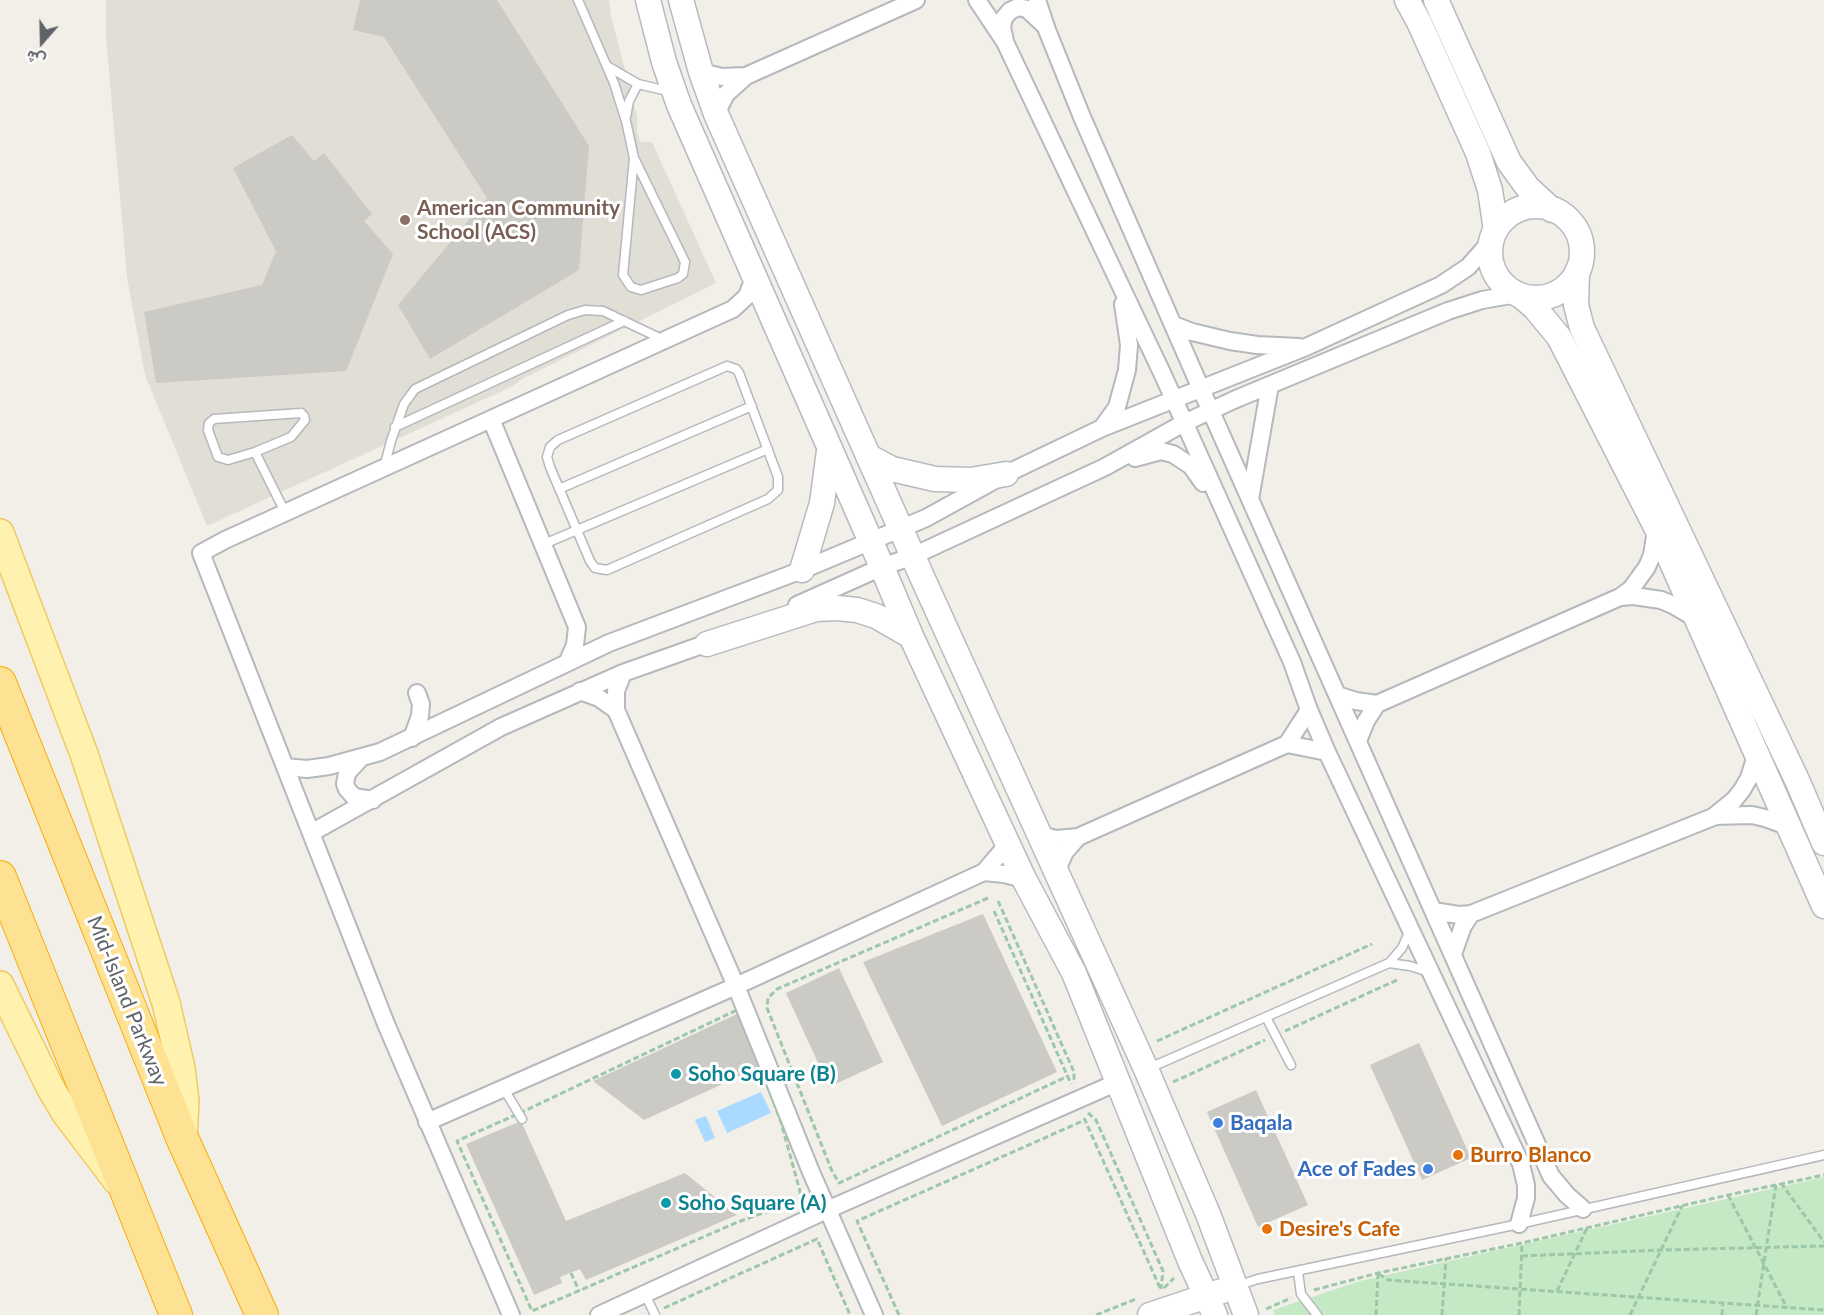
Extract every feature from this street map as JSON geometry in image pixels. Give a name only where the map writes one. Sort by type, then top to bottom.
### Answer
[{"type":"highway","name":"Mid-Island Parkway","points":[[0,683],[183,1140],[262,1315]]},
{"type":"highway","points":[[0,877],[176,1315]]},
{"type":"main road","points":[[0,533],[88,765],[166,1003],[181,1068],[185,1101],[183,1140]]},
{"type":"main road","points":[[0,984],[50,1087],[66,1114],[126,1192]]},
{"type":"street","points":[[648,0],[674,92],[754,278],[911,636],[1024,879],[1074,973],[1210,1305]]},
{"type":"street","points":[[681,0],[701,72],[716,114],[1039,836],[1105,976],[1208,1214],[1235,1286],[1254,1313]]},
{"type":"street","points":[[716,114],[726,94],[746,76],[916,0]]},
{"type":"street","points":[[977,0],[1005,42],[1184,423],[1292,662],[1327,752],[1521,1164],[1526,1185],[1526,1198],[1519,1224]]},
{"type":"street","points":[[1037,0],[1082,117],[1551,1176],[1566,1195],[1583,1209]]},
{"type":"street","points":[[1407,0],[1478,153],[1490,190],[1494,235],[1491,261],[1494,272],[1500,281],[1536,308],[1558,337],[1657,529],[1824,906]]},
{"type":"street","points":[[1436,0],[1509,162],[1527,188],[1552,210]]},
{"type":"street","points":[[1005,42],[1002,27],[1004,18],[1018,7],[1035,14],[1047,30]]},
{"type":"street","points":[[701,72],[722,77],[746,76]]},
{"type":"street","points":[[285,767],[307,769],[323,767],[361,758],[412,738],[609,643],[870,542],[926,518],[1006,474],[1102,428],[1306,347],[1455,277],[1477,259],[1502,221],[1520,209],[1530,207],[1552,210],[1562,214],[1576,231],[1582,251],[1581,262],[1572,282],[1554,295],[1543,298],[1519,295],[1482,300],[1448,311],[1184,423],[1105,467],[913,556],[882,567],[707,644]]},
{"type":"street","points":[[1577,272],[1576,305],[1582,328],[1797,780],[1824,843]]},
{"type":"street","points":[[1102,428],[1117,407],[1125,382],[1129,358],[1124,311],[1115,277]]},
{"type":"street","points":[[511,1315],[386,1023],[201,553],[285,512],[733,309],[747,296],[754,278]]},
{"type":"street","points":[[733,309],[754,309],[773,317]]},
{"type":"street","points":[[1174,325],[1230,341],[1257,345],[1306,347]]},
{"type":"street","points":[[1250,498],[1270,385]]},
{"type":"street","points":[[492,419],[577,627],[575,645],[568,661]]},
{"type":"street","points":[[802,570],[822,503],[829,449]]},
{"type":"street","points":[[1105,467],[1150,453],[1161,451],[1173,454],[1191,466],[1231,527]]},
{"type":"street","points":[[868,456],[892,469],[935,479],[971,480],[1006,474]]},
{"type":"street","points":[[1337,695],[1377,704],[1620,597],[1635,584],[1647,567],[1654,548],[1657,529]]},
{"type":"street","points":[[1620,597],[1647,597],[1660,600],[1697,619]]},
{"type":"street","points":[[311,832],[373,800],[458,750],[580,691],[623,673],[707,644],[816,609],[837,608],[857,610],[876,616],[911,636]]},
{"type":"street","points":[[577,627],[592,637],[609,643]]},
{"type":"street","points":[[623,673],[616,691],[616,710],[736,986],[828,1210],[874,1315]]},
{"type":"street","points":[[580,691],[599,698],[616,710]]},
{"type":"street","points":[[412,738],[420,716],[419,699],[441,715],[453,717]]},
{"type":"street","points":[[1358,741],[1366,721],[1377,704]]},
{"type":"street","points":[[1039,836],[1057,839],[1078,837],[1287,744],[1309,710]]},
{"type":"street","points":[[1287,744],[1327,752]]},
{"type":"street","points":[[1713,817],[1734,800],[1742,789],[1749,778],[1757,752]]},
{"type":"street","points":[[361,758],[347,773],[346,789],[354,797],[373,800]]},
{"type":"street","points":[[1433,911],[1452,915],[1471,914],[1713,817],[1752,815],[1790,826]]},
{"type":"street","points":[[1056,872],[1065,852],[1078,837]]},
{"type":"street","points":[[428,1122],[736,986],[984,872],[1008,844]]},
{"type":"street","points":[[984,872],[1024,879]]},
{"type":"street","points":[[1453,954],[1457,940],[1471,914]]},
{"type":"street","points":[[1074,973],[1088,990],[1123,1057],[1146,1069]]},
{"type":"street","points":[[599,1315],[828,1210],[1118,1082],[1131,1081],[1141,1090],[1186,1192],[1198,1207],[1208,1214]]},
{"type":"street","points":[[1157,1307],[1210,1305],[1235,1286]]},
{"type":"lane","points":[[578,0],[606,65],[626,121],[634,158],[685,262],[683,274],[678,278],[641,290],[627,284],[623,270],[634,158]]},
{"type":"lane","points":[[606,65],[638,84],[674,92]]},
{"type":"lane","points":[[626,121],[629,101],[638,84]]},
{"type":"lane","points":[[384,468],[395,427],[410,393],[420,385],[568,315],[594,310],[603,311],[665,340]]},
{"type":"lane","points":[[395,427],[624,321]]},
{"type":"lane","points":[[732,367],[740,373],[768,449],[779,481],[778,490],[772,497],[607,570],[599,570],[592,565],[547,457],[554,443],[717,369],[732,367]]},
{"type":"lane","points":[[559,489],[752,406]]},
{"type":"lane","points":[[301,413],[304,416],[305,420],[291,437],[255,452],[228,460],[221,459],[216,453],[208,430],[208,423],[214,419],[301,413]]},
{"type":"lane","points":[[544,544],[768,449]]},
{"type":"lane","points":[[255,452],[285,512]]},
{"type":"lane","points":[[1146,1069],[1389,963],[1402,948],[1410,930]]},
{"type":"lane","points":[[1389,963],[1410,966],[1430,973]]},
{"type":"lane","points":[[1266,1017],[1291,1065]]},
{"type":"lane","points":[[504,1089],[521,1116]]},
{"type":"lane","points":[[1235,1286],[1258,1279],[1519,1224],[1824,1155]]},
{"type":"lane","points":[[1298,1272],[1301,1293],[1317,1315]]},
{"type":"lane","points":[[645,1294],[654,1314]]},
{"type":"path","points":[[988,898],[777,989],[768,998],[766,1008],[832,1171],[839,1183],[850,1179],[1068,1076]]},
{"type":"path","points":[[994,911],[1074,1091],[1074,1072],[998,901]]},
{"type":"path","points":[[1157,1041],[1372,944]]},
{"type":"path","points":[[739,1009],[781,1122],[802,1199],[738,1222],[532,1311],[456,1141],[521,1116],[739,1009]]},
{"type":"path","points":[[1082,1108],[1096,1120],[1163,1271],[1157,1307]]},
{"type":"path","points":[[1083,1114],[1161,1291]]},
{"type":"path","points":[[899,1315],[857,1221],[1084,1120]]},
{"type":"path","points":[[1254,1313],[1301,1293],[1378,1273],[1522,1243],[1824,1174]]},
{"type":"path","points":[[473,1179],[480,1176]]},
{"type":"path","points":[[1781,1183],[1824,1244]]},
{"type":"path","points":[[1756,1315],[1776,1184]]},
{"type":"path","points":[[1728,1195],[1788,1308]]},
{"type":"path","points":[[1630,1315],[1682,1206]]},
{"type":"path","points":[[1557,1291],[1587,1228]]},
{"type":"path","points":[[654,1314],[817,1239],[850,1315]]},
{"type":"path","points":[[1519,1315],[1522,1243]]},
{"type":"path","points":[[1522,1256],[1824,1244]]},
{"type":"path","points":[[1442,1315],[1446,1258]]},
{"type":"path","points":[[571,1273],[579,1291]]},
{"type":"path","points":[[1378,1273],[1388,1280],[1824,1310]]},
{"type":"path","points":[[1376,1315],[1378,1273]]},
{"type":"path","points":[[1722,1315],[1723,1302]]},
{"type":"shaded area","name":"American Community School (ACS)","points":[[106,0],[609,0],[611,16],[637,116],[637,132],[640,142],[652,142],[716,283],[524,378],[511,387],[207,526],[145,375],[127,277],[106,37]]},
{"type":"green space","points":[[1824,1177],[1824,1315],[1275,1315],[1273,1310],[1360,1281]]},
{"type":"water","points":[[761,1092],[771,1113],[727,1133],[717,1111]]},
{"type":"water","points":[[706,1116],[715,1138],[705,1142],[695,1120]]},
{"type":"building","points":[[360,0],[497,0],[589,146],[579,270],[430,359],[398,305],[487,198],[384,37],[353,30]]},
{"type":"building","points":[[292,135],[314,161],[324,153],[372,214],[364,221],[393,254],[346,371],[156,383],[144,312],[262,285],[276,251],[233,168]]},
{"type":"building","points":[[983,914],[1057,1072],[942,1126],[863,962]]},
{"type":"building","points":[[839,968],[883,1062],[829,1087],[786,993]]},
{"type":"building","name":"Soho Square (B)","points":[[737,1014],[760,1067],[644,1120],[593,1081]]},
{"type":"building","points":[[1419,1043],[1471,1158],[1422,1180],[1370,1065]]},
{"type":"building","points":[[1256,1090],[1308,1205],[1258,1227],[1207,1112]]},
{"type":"building","name":"Soho Square (A)","points":[[521,1121],[566,1221],[685,1173],[737,1215],[586,1280],[580,1269],[560,1277],[562,1283],[534,1295],[466,1144]]},
{"type":"place","name":"American Community School (ACS)","points":[[405,220]]},
{"type":"place","name":"Soho Square (B)","points":[[676,1074]]},
{"type":"place","name":"Baqala","points":[[1218,1123]]},
{"type":"place","name":"Burro Blanco","points":[[1458,1155]]},
{"type":"place","name":"Ace of Fades","points":[[1428,1169]]},
{"type":"place","name":"Soho Square (A)","points":[[666,1203]]},
{"type":"place","name":"Desire's Cafe","points":[[1267,1229]]}]
